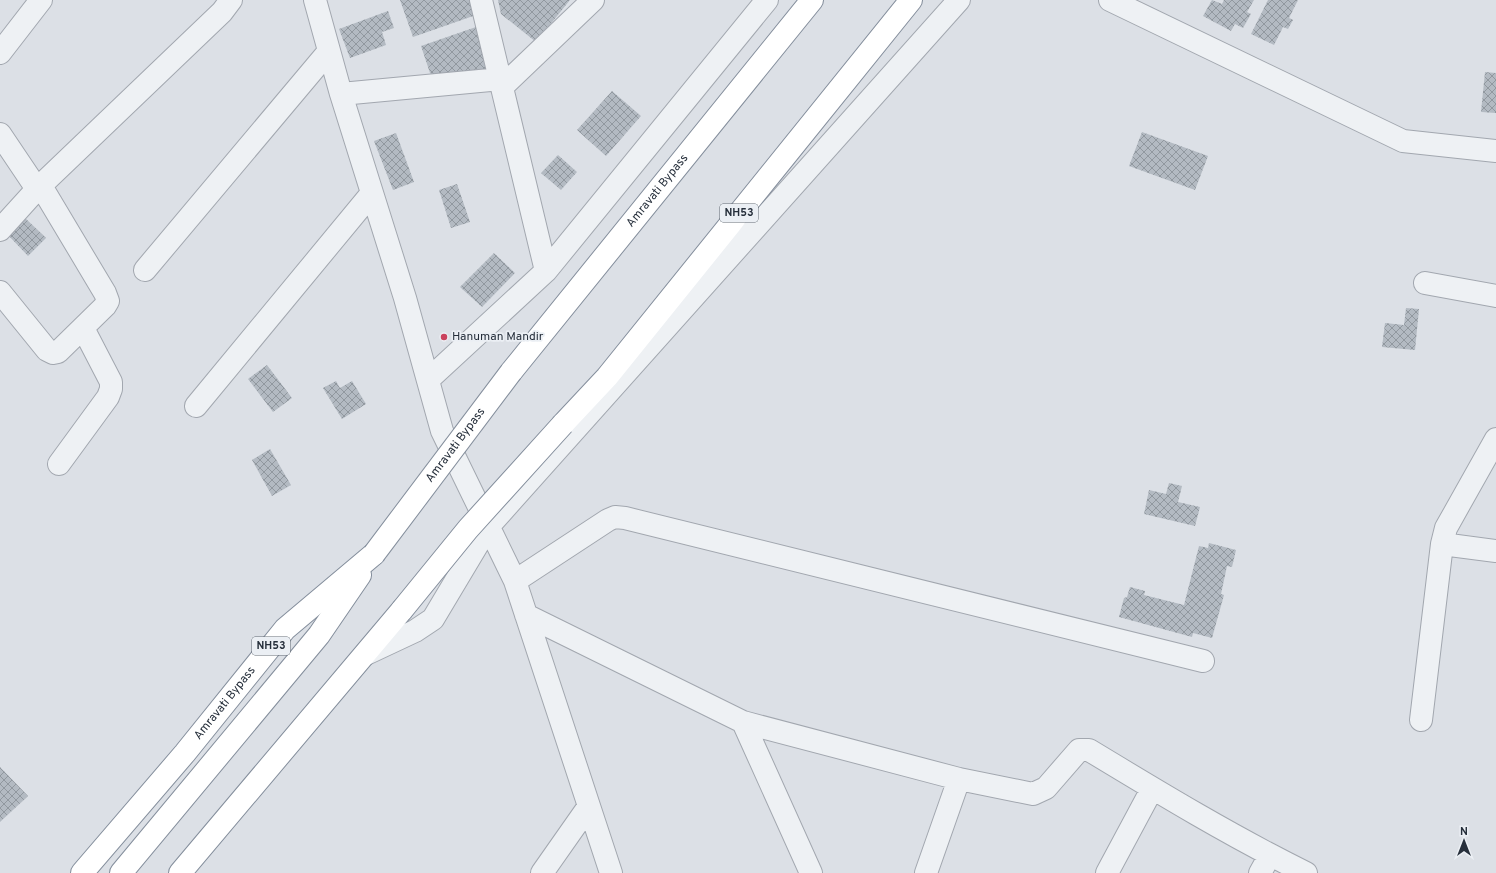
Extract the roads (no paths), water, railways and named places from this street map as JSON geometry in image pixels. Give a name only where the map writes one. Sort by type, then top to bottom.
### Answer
[{"type":"highway","name":"Amravati Bypass","points":[[82,873],[185,753],[285,629],[374,554],[511,372],[812,0]]},
{"type":"highway","name":"NH53","points":[[180,873],[366,654],[468,529],[612,370],[911,0]]},
{"type":"highway","points":[[121,873],[319,635],[374,554]]},
{"type":"street","points":[[0,53],[40,0]]},
{"type":"street","points":[[0,230],[39,187],[222,12],[231,0]]},
{"type":"street","points":[[315,0],[329,51],[405,298],[442,431],[515,581],[610,873]]},
{"type":"street","points":[[482,0],[546,271]]},
{"type":"street","points":[[342,94],[502,83],[593,0]]},
{"type":"street","points":[[428,380],[546,271],[767,0]]},
{"type":"street","points":[[366,654],[415,631],[433,619],[488,527],[959,0]]},
{"type":"street","points":[[1110,0],[1403,141],[1496,151]]},
{"type":"street","points":[[145,270],[329,51]]},
{"type":"street","points":[[0,134],[39,187],[105,293],[108,301],[105,306],[58,352],[52,353],[47,350],[0,292]]},
{"type":"street","points":[[196,406],[372,193]]},
{"type":"street","points":[[1425,283],[1496,296]]},
{"type":"street","points":[[60,464],[108,397],[111,389],[111,382],[83,328]]},
{"type":"street","points":[[1422,720],[1442,544],[1446,528],[1496,439]]},
{"type":"street","points":[[515,581],[608,520],[615,517],[624,518],[1203,661]]},
{"type":"street","points":[[1442,544],[1496,551]]},
{"type":"street","points":[[526,615],[742,722],[959,779],[1033,794],[1046,788],[1078,750],[1089,750],[1152,789],[1265,864],[1306,873]]},
{"type":"street","points":[[742,722],[811,873]]},
{"type":"street","points":[[926,873],[959,779]]},
{"type":"street","points":[[1107,873],[1152,789]]},
{"type":"street","points":[[542,873],[589,806]]},
{"type":"place","name":"Hanuman Mandir","points":[[444,337]]}]
